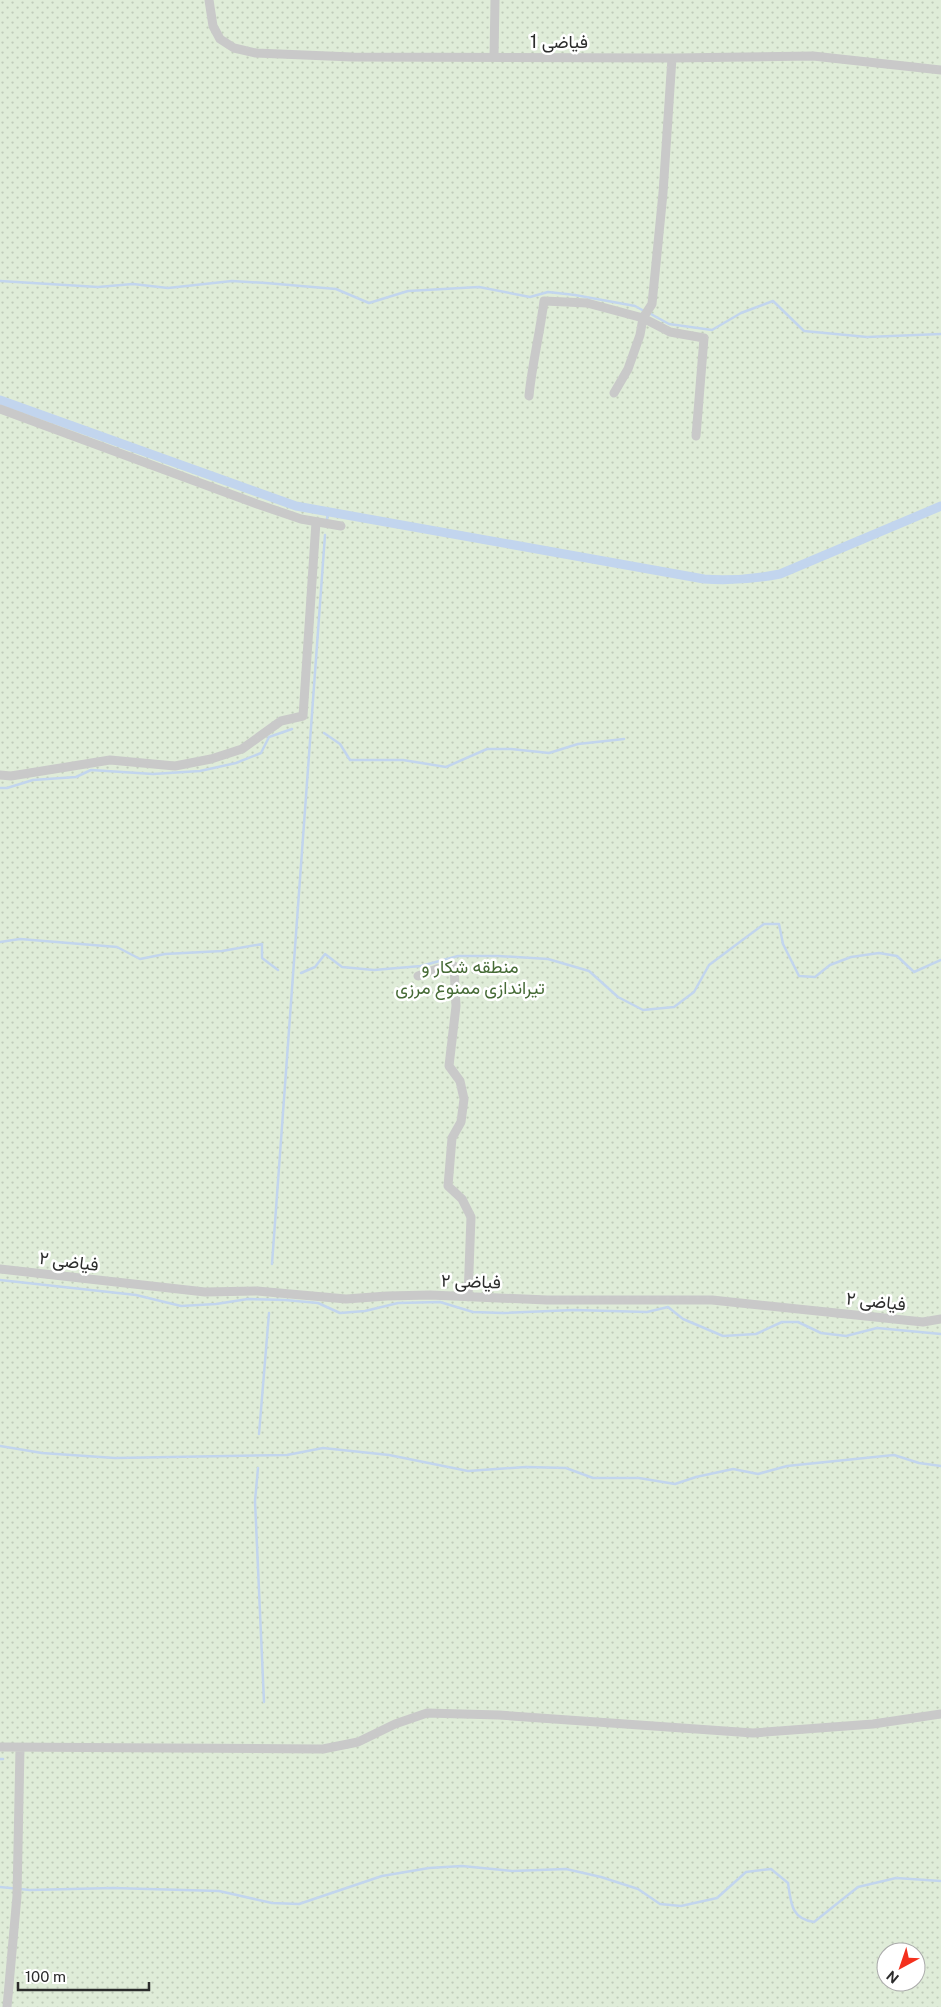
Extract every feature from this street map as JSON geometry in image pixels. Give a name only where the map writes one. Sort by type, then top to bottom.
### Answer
[{"type":"street","name":"فیاضی 1","points":[[209,0],[213,26],[220,38],[234,48],[256,52],[352,57],[672,58],[813,56],[941,70]]},
{"type":"street","points":[[494,57],[495,0]]},
{"type":"street","points":[[614,392],[628,369],[646,314],[652,304],[663,193],[672,58]]},
{"type":"street","points":[[528,396],[544,301],[587,303],[646,314],[670,332],[704,338],[696,436]]},
{"type":"street","points":[[0,409],[257,504],[301,519],[341,526]]},
{"type":"street","points":[[0,775],[10,776],[76,767],[92,762],[110,760],[175,766],[211,759],[242,749],[281,721],[303,716],[316,522]]},
{"type":"street","points":[[418,976],[437,969],[454,966],[456,1006],[449,1066],[460,1081],[464,1099],[461,1122],[452,1138],[448,1186],[462,1199],[471,1217],[468,1297]]},
{"type":"street","name":"فیاضی ۲","points":[[0,1270],[205,1292],[257,1291],[346,1299],[387,1296],[547,1300],[712,1300],[923,1322],[941,1319]]},
{"type":"street","points":[[0,1747],[323,1749],[358,1742],[395,1724],[428,1713],[499,1715],[753,1732],[873,1724],[941,1714]]},
{"type":"street","points":[[7,2007],[17,1892],[20,1748]]},
{"type":"green space","name":"منطقه شکار و تیراندازی ممنوع مرزی","points":[[0,0],[941,0],[941,2007],[0,2007]]},
{"type":"waterway","points":[[0,281],[98,287],[133,284],[168,288],[232,281],[266,283],[336,289],[369,303],[408,291],[479,287],[530,297],[548,292],[575,295],[635,306],[644,311]]},
{"type":"waterway","points":[[649,313],[669,324],[712,330],[741,313],[773,301],[804,331],[867,337],[941,334]]},
{"type":"waterway","points":[[0,400],[296,506],[704,579],[742,579],[780,574],[941,506]]},
{"type":"waterway","points":[[327,519],[328,512]]},
{"type":"waterway","points":[[272,1264],[325,535]]},
{"type":"waterway","points":[[0,788],[7,788],[33,780],[76,777],[91,770],[153,774],[200,771],[236,763],[261,753],[269,737],[292,729]]},
{"type":"waterway","points":[[324,733],[340,744],[350,760],[403,760],[446,767],[487,749],[511,749],[549,753],[578,744],[624,739]]},
{"type":"waterway","points":[[301,973],[315,967],[325,954],[342,967],[374,970],[421,966],[458,956],[548,959],[589,971],[618,997],[643,1010],[674,1007],[694,992],[709,965],[764,924],[779,924],[783,944],[799,976],[815,977],[830,965],[851,957],[879,953],[897,956],[914,972],[941,960]]},
{"type":"waterway","points":[[0,942],[20,939],[117,947],[140,959],[165,954],[222,951],[262,944],[262,958],[278,970]]},
{"type":"waterway","points":[[0,1280],[136,1295],[181,1306],[216,1304],[248,1299],[318,1303],[340,1313],[365,1311],[398,1303],[440,1302],[473,1312],[503,1313],[574,1310],[647,1312],[668,1307],[683,1319],[723,1336],[756,1334],[782,1322],[798,1322],[821,1333],[846,1336],[877,1328],[941,1334]]},
{"type":"waterway","points":[[259,1434],[269,1313]]},
{"type":"waterway","points":[[0,1446],[42,1453],[115,1458],[287,1455],[323,1448],[389,1455],[468,1471],[526,1467],[566,1468],[593,1478],[639,1478],[675,1484],[696,1477],[733,1469],[758,1474],[787,1466],[894,1455],[919,1463],[941,1466]]},
{"type":"waterway","points":[[258,1468],[255,1501],[264,1702]]},
{"type":"waterway","points":[[0,1887],[30,1890],[113,1888],[219,1891],[272,1903],[299,1904],[382,1876],[429,1868],[462,1866],[512,1871],[566,1869],[601,1877],[638,1889],[660,1904],[681,1906],[717,1898],[746,1872],[771,1869],[788,1883],[791,1903],[796,1914],[814,1922],[858,1887],[896,1878],[941,1881]]}]
